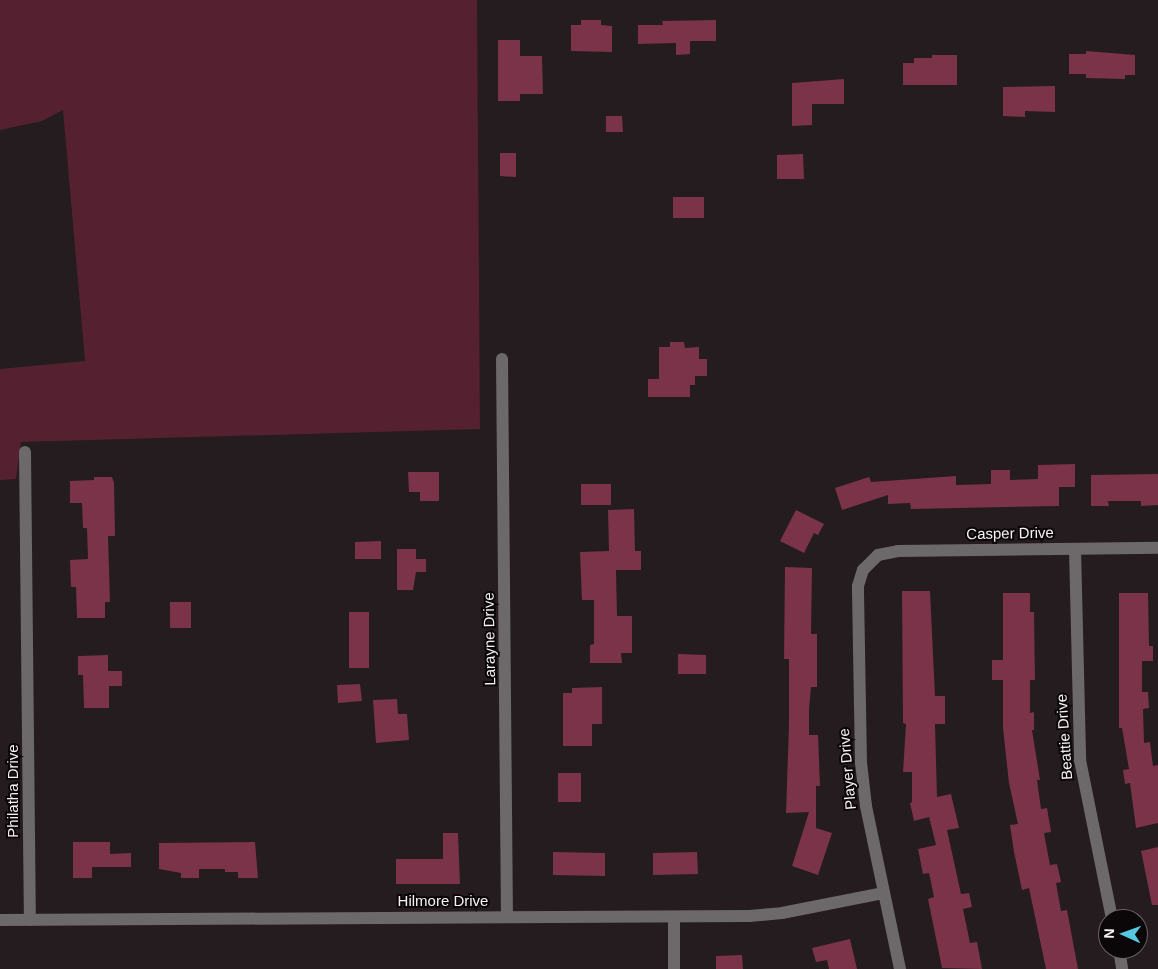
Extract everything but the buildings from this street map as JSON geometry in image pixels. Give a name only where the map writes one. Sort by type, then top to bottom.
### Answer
[{"type":"street","name":"Larayne Drive","points":[[502,359],[507,917]]},
{"type":"street","name":"Philatha Drive","points":[[25,452],[30,920]]},
{"type":"street","name":"Casper Drive","points":[[867,565],[878,555],[898,551],[1158,548]]},
{"type":"street","name":"Beattie Drive","points":[[1075,549],[1080,760],[1110,909]]},
{"type":"street","name":"Player Drive","points":[[867,565],[858,586],[860,763],[866,806],[900,969]]},
{"type":"street","name":"Hilmore Drive","points":[[0,920],[674,917],[774,914],[884,893]]},
{"type":"street","points":[[674,917],[674,969]]},
{"type":"shaded area","points":[[0,0],[477,0],[480,429],[21,442],[16,479],[0,480],[0,369],[85,361],[63,110],[42,121],[0,130]]}]
